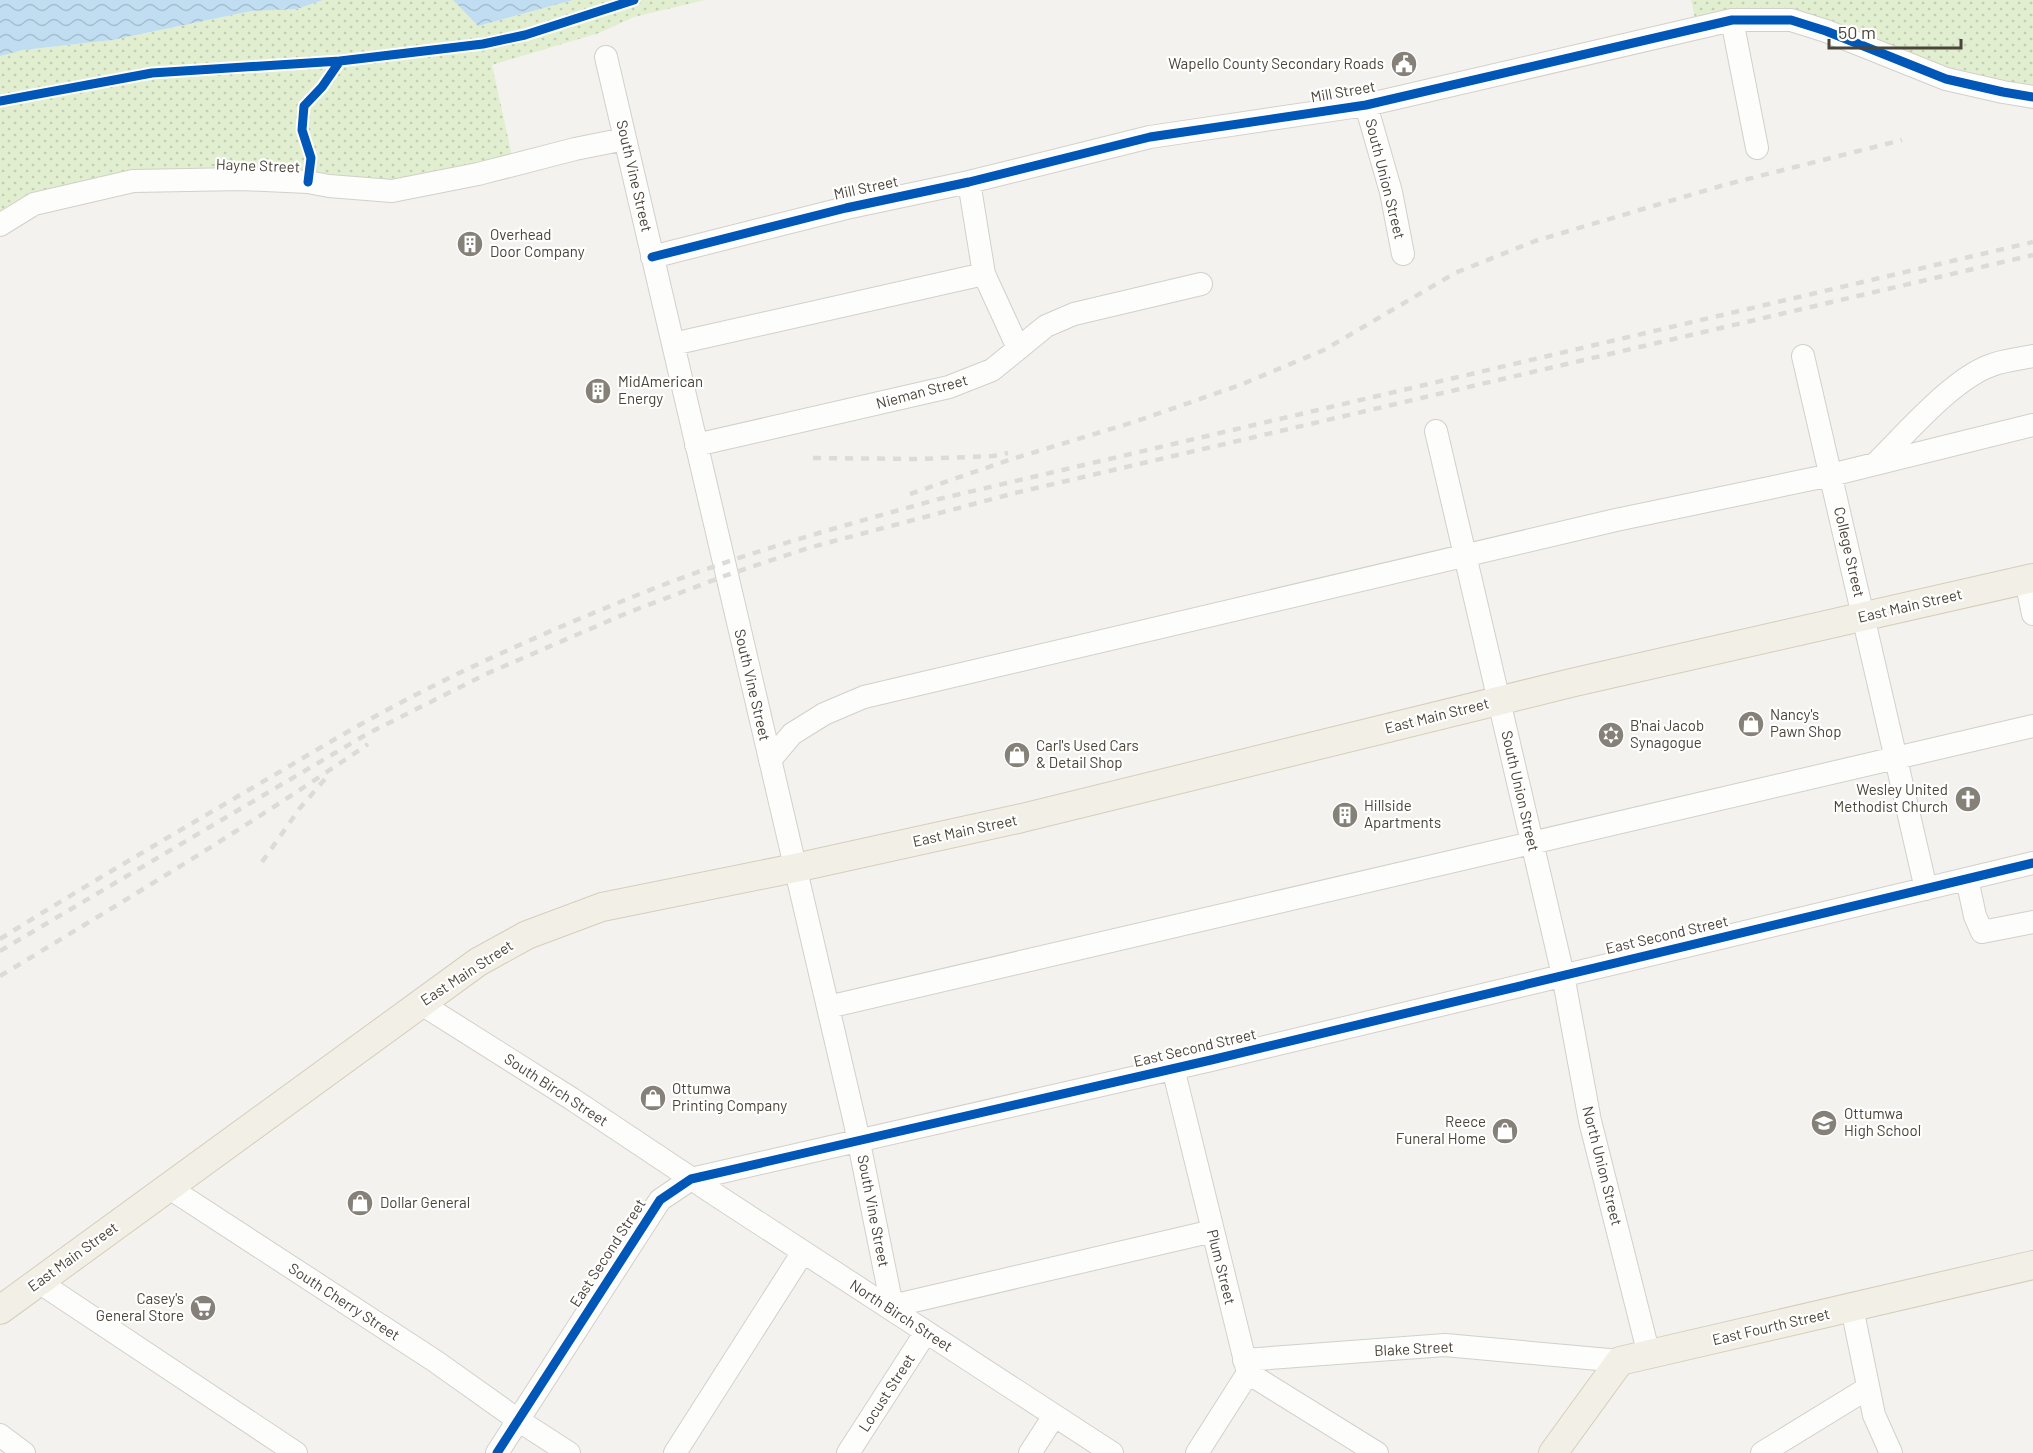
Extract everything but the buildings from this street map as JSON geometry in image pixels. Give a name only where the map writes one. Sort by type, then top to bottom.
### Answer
[{"type":"main road","name":"East Main Street","points":[[0,1310],[478,962],[549,925],[602,907],[795,868],[1022,818],[1498,701],[2029,579]]},
{"type":"main road","name":"East Fourth Street","points":[[1620,1361],[2033,1265]]},
{"type":"main road","points":[[1553,1453],[1620,1361]]},
{"type":"street","name":"Mill Street","points":[[652,257],[846,208],[969,182],[1150,137],[1366,105],[1732,20],[1791,20],[1826,31],[1946,79],[2033,97]]},
{"type":"street","points":[[1732,20],[1757,148]]},
{"type":"street","name":"South Vine Street","points":[[606,57],[859,1141],[894,1309]]},
{"type":"street","name":"South Union Street","points":[[1366,105],[1391,192],[1403,254]]},
{"type":"street","name":"Hayne Street","points":[[0,225],[34,204],[133,181],[242,178],[392,191],[478,174],[575,149],[625,139]]},
{"type":"street","points":[[969,182],[984,274],[1018,348]]},
{"type":"street","points":[[673,344],[984,274]]},
{"type":"street","name":"Nieman Street","points":[[696,445],[949,387],[992,370],[1046,326],[1074,314],[1201,285]]},
{"type":"street","name":"College Street","points":[[1803,356],[1926,889]]},
{"type":"street","points":[[1875,465],[1928,411],[1964,380],[1991,365],[2033,356]]},
{"type":"street","points":[[770,760],[792,734],[824,714],[864,697],[1616,520],[1875,465],[2033,425]]},
{"type":"street","name":"South Union Street","points":[[1436,431],[1563,975]]},
{"type":"street","points":[[2029,579],[2033,614]]},
{"type":"street","points":[[828,1007],[2033,726]]},
{"type":"street","name":"East Second Street","points":[[497,1453],[660,1200],[692,1179],[1173,1068],[2033,863]]},
{"type":"street","points":[[1967,879],[1975,916],[1982,932],[2033,922]]},
{"type":"street","name":"North Union Street","points":[[1563,975],[1590,1121],[1649,1355]]},
{"type":"street","name":"South Birch Street","points":[[420,1003],[572,1098],[692,1179]]},
{"type":"street","name":"Plum Street","points":[[1173,1068],[1246,1366]]},
{"type":"street","name":"North Birch Street","points":[[692,1179],[1112,1453]]},
{"type":"street","name":"South Cherry Street","points":[[168,1187],[435,1361],[569,1453]]},
{"type":"street","points":[[894,1309],[1213,1231]]},
{"type":"street","points":[[675,1453],[803,1252]]},
{"type":"street","points":[[39,1282],[296,1453]]},
{"type":"street","points":[[1852,1308],[1874,1415],[1891,1453]]},
{"type":"street","name":"Locust Street","points":[[848,1453],[926,1332]]},
{"type":"street","name":"Blake Street","points":[[1246,1366],[1445,1346],[1620,1361]]},
{"type":"street","points":[[1197,1453],[1246,1366],[1377,1453]]},
{"type":"street","points":[[1762,1453],[1868,1388]]},
{"type":"street","points":[[1030,1453],[1054,1416]]},
{"type":"street","points":[[0,1435],[24,1453]]},
{"type":"green space","points":[[323,0],[453,0],[478,26],[573,0],[705,0],[634,17],[599,33],[492,65],[514,165],[392,191],[133,181],[0,222],[0,56],[23,50],[112,40],[251,11],[297,9]]},
{"type":"green space","points":[[1691,0],[2033,0],[2033,94],[1826,31],[1697,28]]},
{"type":"water","points":[[0,0],[323,0],[297,9],[251,11],[112,40],[23,50],[0,56]]},
{"type":"water","points":[[453,0],[573,0],[478,26]]},
{"type":"railway","points":[[910,494],[1012,459],[1134,422],[1240,385],[1324,350],[1455,273],[1535,241],[1724,185],[1902,140]]},
{"type":"railway","points":[[0,939],[188,825],[405,700],[532,639],[706,569],[821,532],[939,499],[2033,242]]},
{"type":"railway","points":[[0,951],[367,734],[486,674],[627,613],[727,575],[808,548],[1015,493],[2033,255]]},
{"type":"railway","points":[[813,458],[919,459],[993,456],[1008,453]]},
{"type":"railway","points":[[0,976],[232,834],[368,744]]},
{"type":"railway","points":[[262,862],[300,808],[325,779]]},
{"type":"cycle path","points":[[0,101],[152,73],[340,61],[483,44],[525,35],[634,0]]},
{"type":"cycle path","points":[[652,257],[846,208],[969,182],[1150,137],[1366,105],[1732,20],[1791,20],[1826,31],[1946,79],[2033,97]]},
{"type":"cycle path","points":[[308,182],[311,158],[302,130],[304,106],[322,87],[340,61]]},
{"type":"cycle path","points":[[497,1453],[660,1200],[691,1179],[1211,1060],[2033,863]]},
{"type":"place","name":"Wapello County Secondary Roads","points":[[1404,64]]},
{"type":"place","name":"Overhead Door Company","points":[[470,244]]},
{"type":"place","name":"MidAmerican Energy","points":[[598,391]]},
{"type":"place","name":"Nancy's Pawn Shop","points":[[1751,724]]},
{"type":"place","name":"B'nai Jacob Synagogue","points":[[1611,735]]},
{"type":"place","name":"Carl's Used Cars & Detail Shop","points":[[1017,755]]},
{"type":"place","name":"Wesley United Methodist Church","points":[[1968,799]]},
{"type":"place","name":"Hillside Apartments","points":[[1345,815]]},
{"type":"place","name":"Ottumwa Printing Company","points":[[653,1098]]},
{"type":"place","name":"Ottumwa High School","points":[[1824,1123]]},
{"type":"place","name":"Reece Funeral Home","points":[[1505,1131]]},
{"type":"place","name":"Dollar General","points":[[360,1203]]},
{"type":"place","name":"Casey's General Store","points":[[203,1308]]}]
